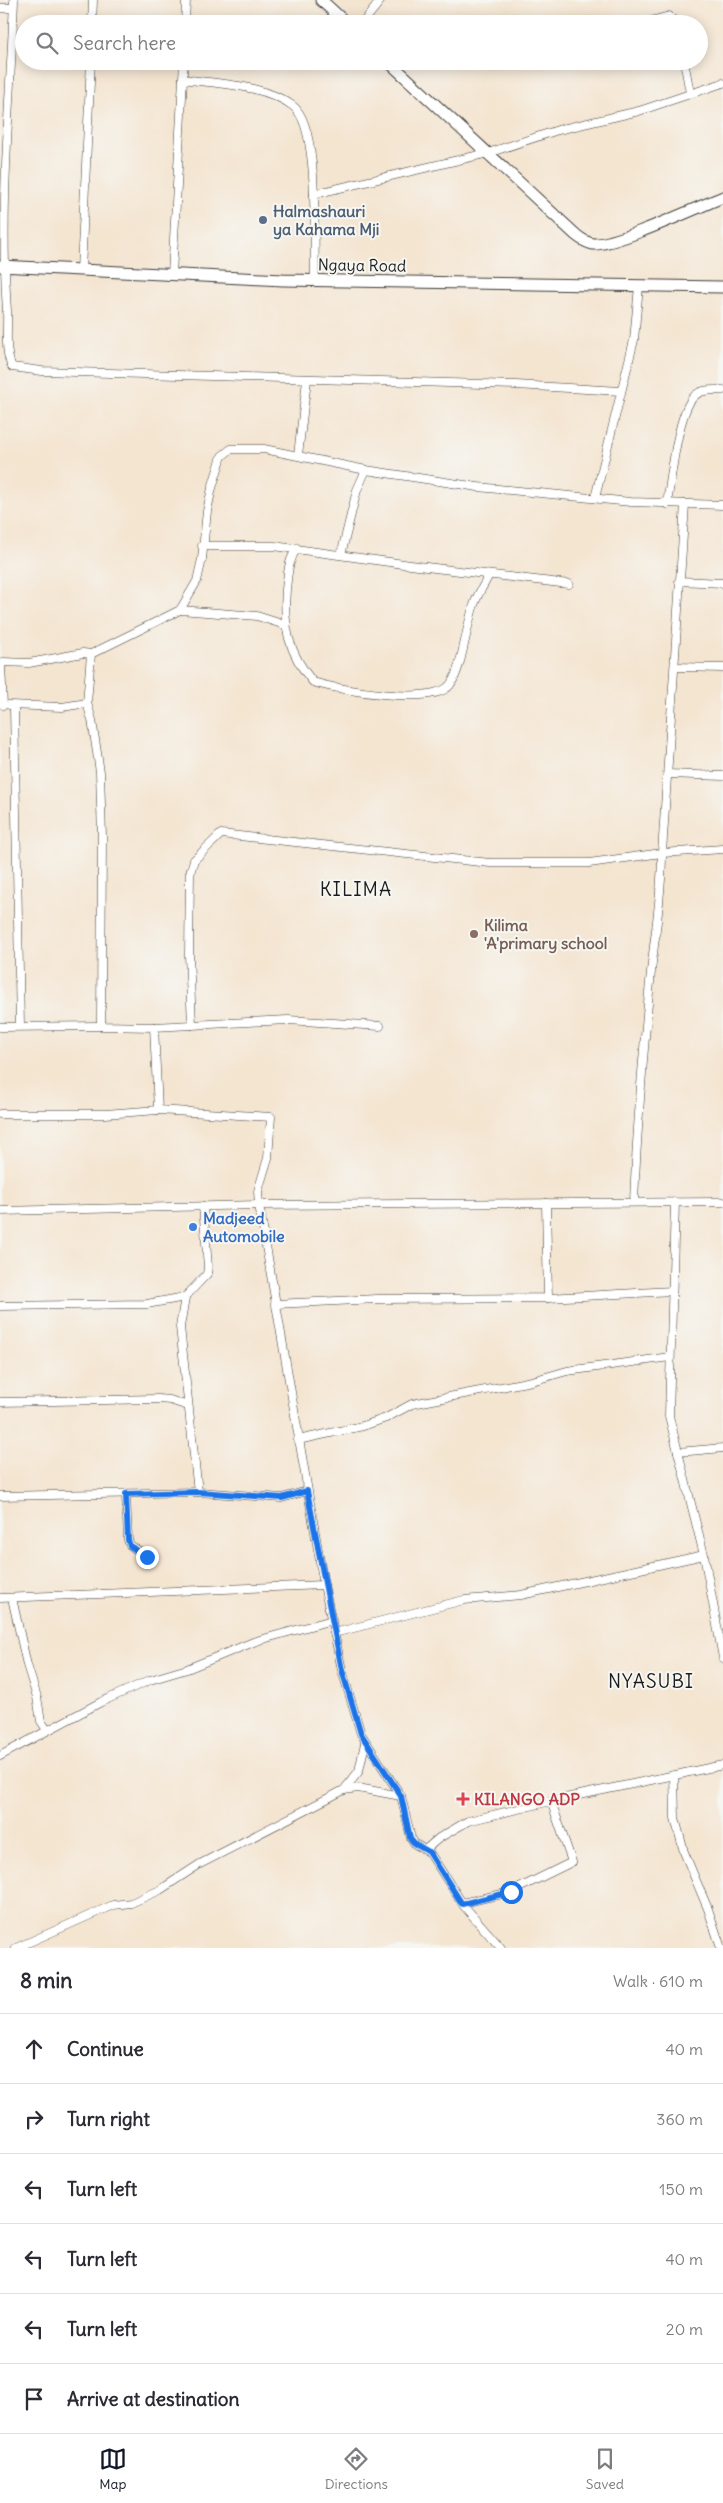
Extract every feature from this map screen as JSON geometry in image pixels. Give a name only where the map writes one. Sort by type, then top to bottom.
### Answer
[{"type":"street","points":[[92,15],[93,0]]},
{"type":"street","points":[[186,0],[186,15]]},
{"type":"street","points":[[321,0],[337,15]]},
{"type":"street","points":[[369,15],[381,0]]},
{"type":"street","points":[[0,8],[13,4],[2,165],[2,266],[7,351],[12,367],[42,371],[516,385],[621,391]]},
{"type":"street","points":[[81,270],[90,70]]},
{"type":"street","points":[[172,274],[183,70]]},
{"type":"street","points":[[398,70],[576,235],[593,244],[604,244],[624,237],[723,197]]},
{"type":"street","points":[[686,70],[690,93]]},
{"type":"street","points":[[182,79],[264,92],[294,107],[303,120],[312,160],[315,280]]},
{"type":"street","points":[[314,194],[488,153],[558,130],[639,111],[723,83]]},
{"type":"street","name":"Ngaya Road","points":[[2,266],[315,280],[723,288]]},
{"type":"street","points":[[595,498],[634,340],[639,286]]},
{"type":"street","points":[[298,455],[307,380]]},
{"type":"street","points":[[667,504],[681,422],[689,401],[697,394],[705,391],[723,390]]},
{"type":"street","points":[[180,610],[196,581],[206,511],[222,456],[232,449],[247,448],[298,455],[366,470],[478,486],[667,504],[723,505]]},
{"type":"street","points":[[341,555],[357,490],[366,470]]},
{"type":"street","points":[[634,1202],[638,1104],[651,968],[662,893],[662,853],[676,667],[679,581],[685,504]]},
{"type":"street","points":[[202,546],[244,544],[297,548],[489,575],[569,584]]},
{"type":"street","points":[[297,548],[290,558],[285,625],[293,651],[313,682],[381,695],[440,693],[449,687],[456,676],[474,604],[489,575]]},
{"type":"street","points":[[679,581],[723,583]]},
{"type":"street","points":[[87,703],[62,707],[1,705],[1,666],[3,662],[30,663],[83,653],[91,654],[180,610],[257,616],[285,625]]},
{"type":"street","points":[[91,654],[87,703],[92,720],[100,772],[101,1026]]},
{"type":"street","points":[[676,667],[723,668]]},
{"type":"street","points":[[14,706],[20,1026]]},
{"type":"street","points":[[668,774],[723,776]]},
{"type":"street","points":[[192,1025],[189,955],[190,873],[194,860],[221,834],[490,863],[589,863],[662,853],[723,849]]},
{"type":"street","points":[[0,1027],[154,1027],[288,1020],[380,1026]]},
{"type":"street","points":[[154,1027],[158,1110]]},
{"type":"street","points":[[0,1114],[105,1114],[158,1110],[271,1117],[268,1158],[258,1191],[259,1204],[307,1491],[342,1670],[365,1743],[401,1796],[410,1838],[429,1852],[462,1904],[501,1948]]},
{"type":"street","points":[[675,1202],[669,1416],[704,1555],[723,1658]]},
{"type":"street","points":[[0,1212],[259,1204],[723,1202]]},
{"type":"street","points":[[546,1203],[548,1298]]},
{"type":"street","points":[[198,1492],[180,1327],[185,1297],[207,1274],[203,1206]]},
{"type":"street","points":[[275,1304],[377,1299],[548,1298],[672,1291]]},
{"type":"street","points":[[0,1306],[147,1304],[185,1297]]},
{"type":"street","points":[[298,1440],[363,1426],[386,1418],[412,1404],[532,1381],[567,1371],[670,1357]]},
{"type":"street","points":[[0,1402],[158,1399],[170,1400],[188,1406]]},
{"type":"street","points":[[678,1452],[723,1448]]},
{"type":"street","points":[[0,1496],[198,1492],[282,1498],[307,1491]]},
{"type":"street","points":[[126,1494],[128,1540],[130,1546],[147,1557]]},
{"type":"street","points":[[334,1633],[464,1600],[520,1595],[704,1555]]},
{"type":"street","points":[[0,1598],[324,1585]]},
{"type":"street","points":[[12,1598],[27,1665],[38,1697],[41,1721],[47,1730]]},
{"type":"street","points":[[0,1756],[47,1730],[150,1680],[194,1666],[256,1640],[332,1620]]},
{"type":"street","points":[[344,1790],[359,1771],[365,1743]]},
{"type":"street","points":[[425,1850],[439,1838],[468,1821],[551,1800],[723,1765]]},
{"type":"street","points":[[674,1775],[675,1818],[684,1852],[708,1909],[721,1948]]},
{"type":"street","points":[[16,1948],[113,1905],[131,1903],[160,1890],[200,1864],[344,1790],[358,1788],[401,1796]]},
{"type":"street","points":[[462,1904],[511,1892],[572,1862],[551,1800]]},
{"type":"place","name":"Halmashauri ya Kahama Mji","points":[[263,220]]},
{"type":"place","name":"Kilima 'A'primary school","points":[[474,934]]},
{"type":"place","name":"Madjeed Automobile","points":[[193,1227]]},
{"type":"place","name":"KILANGO ADP","points":[[463,1799]]},
{"type":"district","name":"KILIMA","points":[[356,889]]},
{"type":"district","name":"NYASUBI","points":[[651,1681]]},
{"type":"route","points":[[147,1557],[130,1546],[128,1540],[126,1494],[198,1492],[282,1498],[307,1491],[342,1670],[365,1743],[404,1802],[410,1838],[415,1844],[429,1852],[462,1904],[511,1892]]}]
